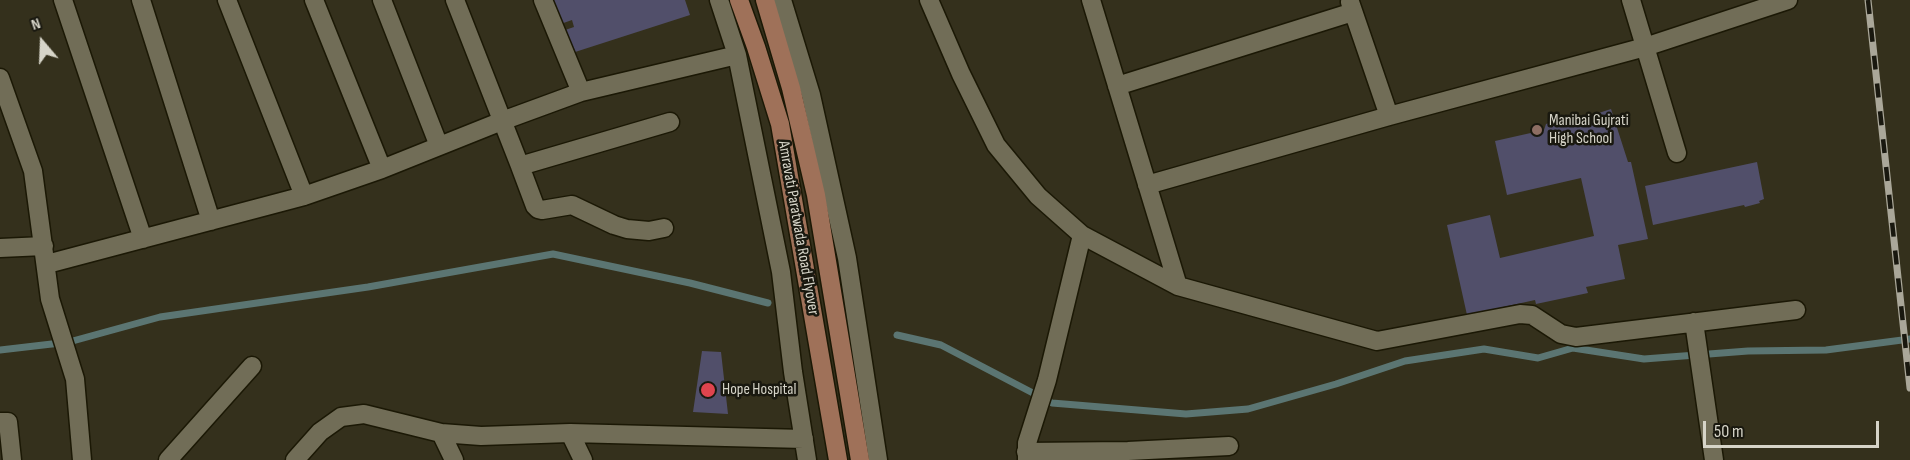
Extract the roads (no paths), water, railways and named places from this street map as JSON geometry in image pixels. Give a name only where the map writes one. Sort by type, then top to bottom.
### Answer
[{"type":"main road","name":"Amravati Paratwada Road Flyover","points":[[739,0],[780,124],[838,460]]},
{"type":"main road","name":"Amravati Paratwada Road Flyover","points":[[765,0],[791,88],[816,195],[860,460]]},
{"type":"street","points":[[63,0],[143,239]]},
{"type":"street","points":[[141,0],[211,221]]},
{"type":"street","points":[[227,0],[304,196]]},
{"type":"street","points":[[314,0],[382,169]]},
{"type":"street","points":[[381,0],[439,146]]},
{"type":"street","points":[[455,0],[535,206],[542,210],[572,205],[627,229],[649,231],[664,228]]},
{"type":"street","points":[[543,0],[581,92]]},
{"type":"street","points":[[719,0],[737,54],[781,272],[793,372],[807,460]]},
{"type":"street","points":[[782,0],[812,95],[847,258],[878,460]]},
{"type":"street","points":[[929,0],[961,74],[996,145],[1038,196],[1082,235],[1178,286],[1377,341],[1526,313],[1561,334],[1576,337],[1695,327],[1796,310]]},
{"type":"street","points":[[1090,0],[1178,286]]},
{"type":"street","points":[[1631,0],[1677,153]]},
{"type":"street","points":[[1147,185],[1389,116],[1645,47],[1788,0]]},
{"type":"street","points":[[1117,86],[1352,6],[1389,116]]},
{"type":"street","points":[[0,248],[45,255],[143,239],[304,196],[382,169],[581,92],[737,54]]},
{"type":"street","points":[[0,78],[33,171],[50,298],[75,380],[82,460]]},
{"type":"street","points":[[520,166],[670,122]]},
{"type":"street","points":[[1082,235],[1027,452],[1128,451],[1229,446]]},
{"type":"street","points":[[1695,327],[1714,460]]},
{"type":"street","points":[[168,460],[252,366]]},
{"type":"street","points":[[295,460],[320,432],[341,417],[364,414],[441,433],[481,436],[570,433],[804,439]]},
{"type":"street","points":[[0,422],[8,422],[12,460]]},
{"type":"street","points":[[441,433],[454,460]]},
{"type":"street","points":[[570,433],[583,460]]},
{"type":"waterway","points":[[0,350],[69,342],[160,317],[368,287],[553,254],[690,283],[768,303]]},
{"type":"waterway","points":[[897,335],[941,345],[1052,403],[1186,414],[1248,409],[1336,384],[1405,361],[1484,349],[1538,358],[1573,348],[1644,359],[1748,351],[1826,350],[1910,339]]},
{"type":"railway","points":[[1868,0],[1910,388]]},
{"type":"place","name":"Manibai Gujrati High School","points":[[1537,130]]},
{"type":"place","name":"Hope Hospital","points":[[708,390]]}]
